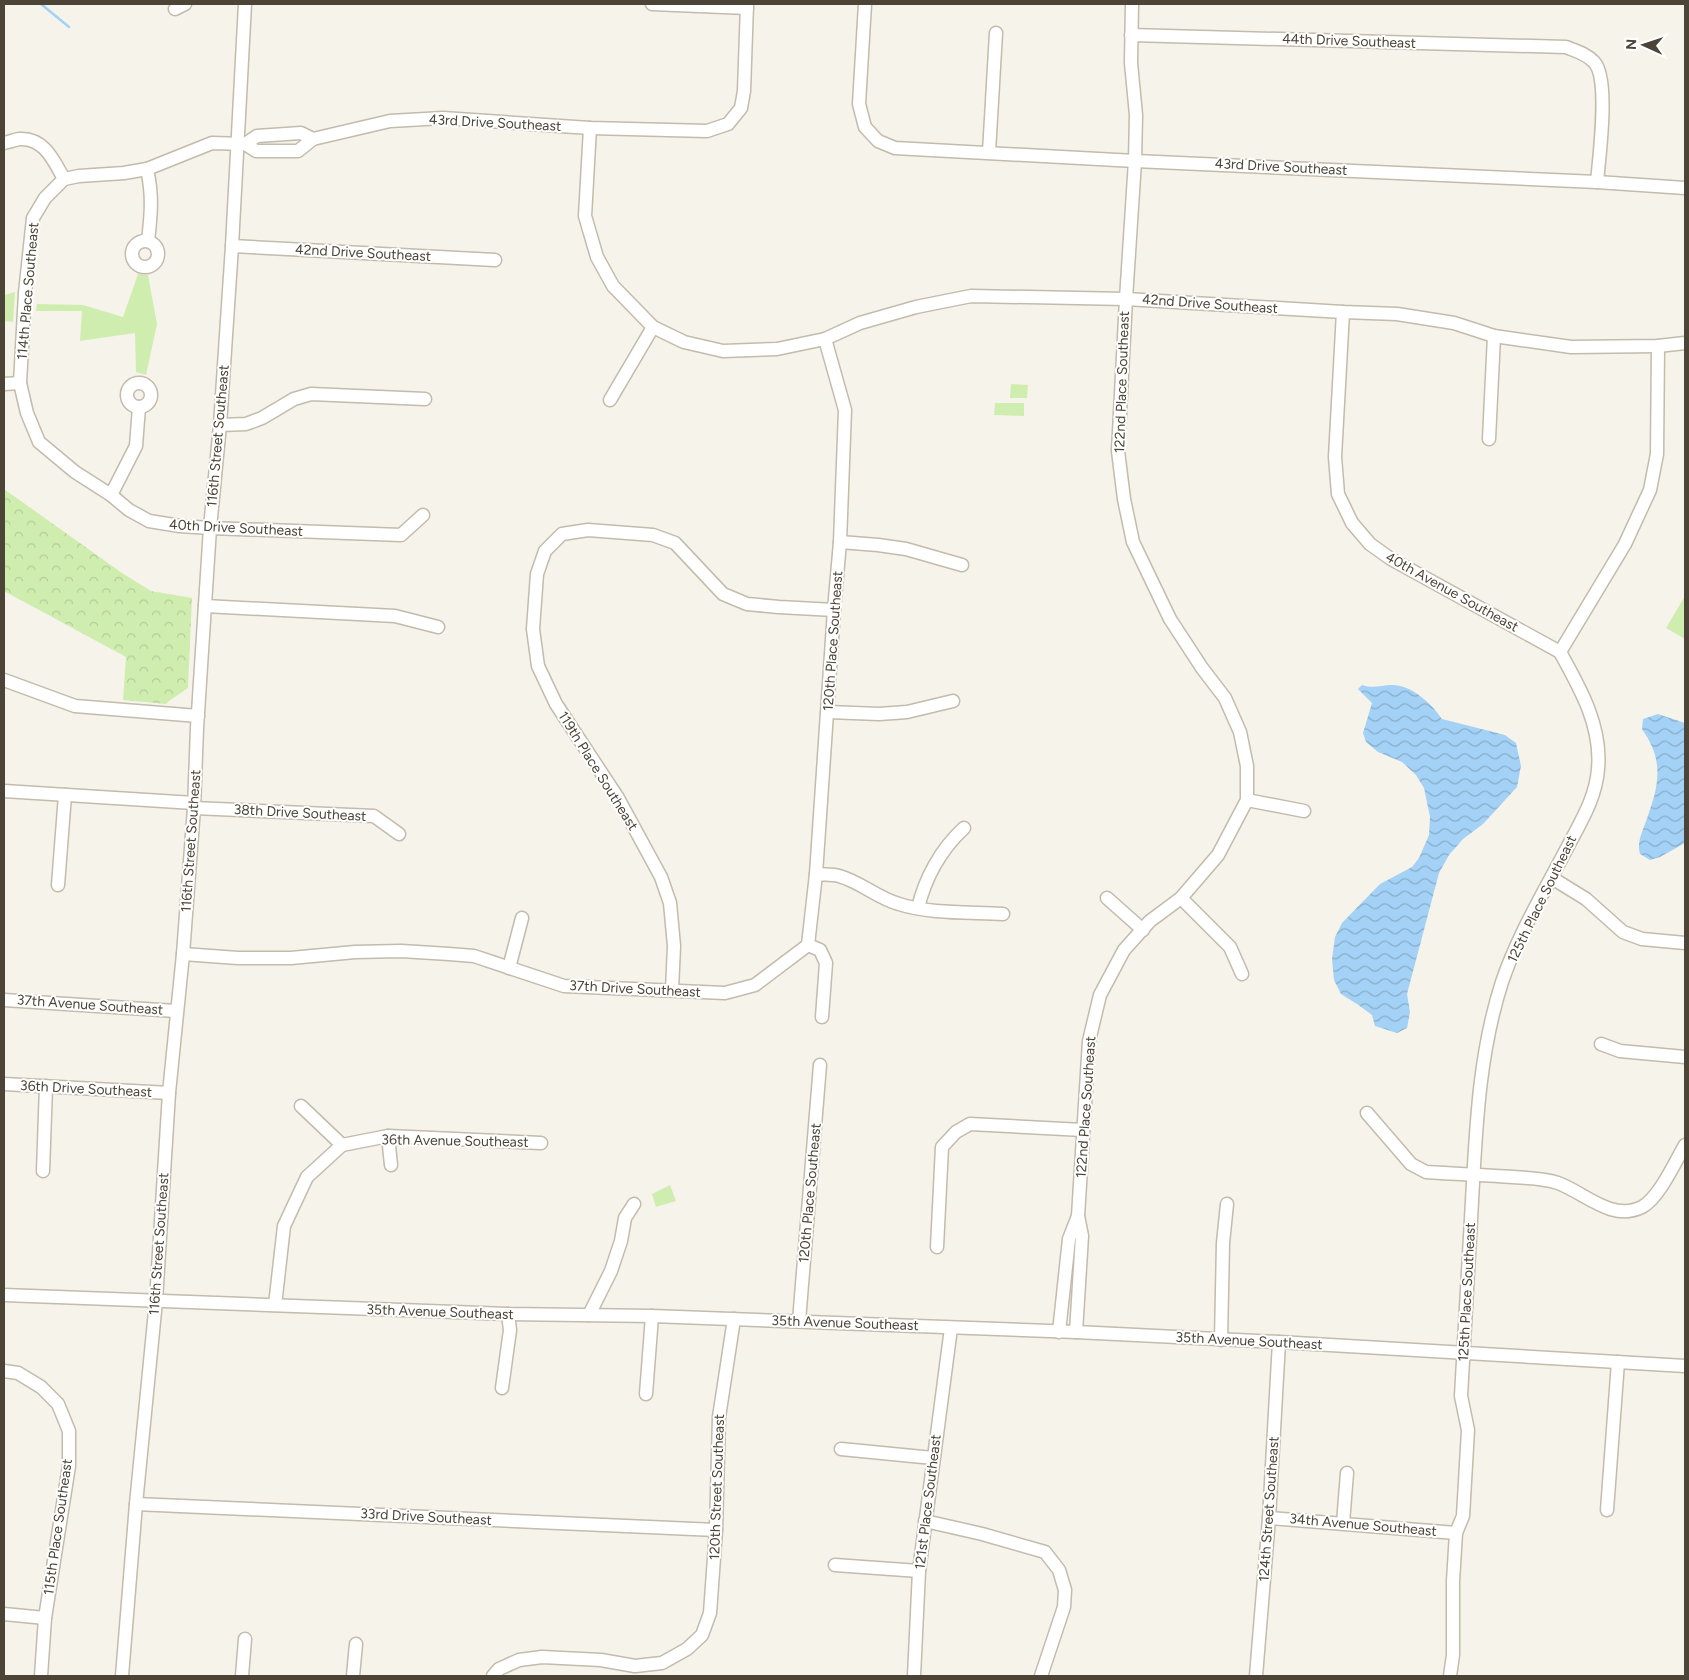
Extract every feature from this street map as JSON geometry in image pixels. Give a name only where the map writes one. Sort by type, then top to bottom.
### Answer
[{"type":"street","name":"116th Street Southeast","points":[[122,1676],[136,1504],[156,1301],[169,1093],[183,954],[194,806],[210,528],[220,425],[241,143],[242,4]]},
{"type":"street","points":[[590,128],[707,131],[728,124],[741,108],[744,91],[747,6],[652,4]]},
{"type":"street","name":"43rd Drive Southeast","points":[[865,4],[859,104],[865,128],[878,141],[896,148],[1597,182],[1685,188]]},
{"type":"street","name":"122nd Place Southeast","points":[[1076,1332],[1082,1236],[1078,1216],[1088,1042],[1100,995],[1124,950],[1150,921],[1181,898],[1218,855],[1247,800],[1247,766],[1240,732],[1225,698],[1202,668],[1170,619],[1133,542],[1124,499],[1118,451],[1135,161],[1136,114],[1131,63],[1132,4]]},
{"type":"street","points":[[989,152],[996,33]]},
{"type":"street","name":"44th Drive Southeast","points":[[1131,35],[1566,47],[1582,54],[1595,63],[1600,78],[1603,97],[1597,182]]},
{"type":"street","name":"43rd Drive Southeast","points":[[64,179],[148,169],[212,143],[241,143],[257,136],[301,133],[314,139],[390,121],[443,118],[590,128]]},
{"type":"street","name":"42nd Drive Southeast","points":[[590,128],[585,216],[595,250],[613,286],[653,327],[684,342],[723,351],[777,349],[825,339],[869,321],[916,307],[970,296],[1126,299],[1397,314],[1454,323],[1494,336],[1571,347],[1658,346],[1685,343]]},
{"type":"street","points":[[4,143],[20,139],[35,142],[50,152],[64,179]]},
{"type":"street","points":[[148,169],[152,190],[152,205],[148,241]]},
{"type":"street","name":"114th Place Southeast","points":[[20,383],[25,293],[33,218],[44,198],[64,179]]},
{"type":"street","name":"42nd Drive Southeast","points":[[232,246],[495,260]]},
{"type":"street","name":"40th Avenue Southeast","points":[[1343,312],[1335,457],[1338,494],[1352,523],[1370,544],[1391,559],[1560,652]]},
{"type":"street","points":[[610,400],[653,327]]},
{"type":"street","points":[[1489,439],[1494,336]]},
{"type":"street","name":"120th Place Southeast","points":[[808,945],[816,874],[828,712],[840,542],[846,410],[825,339]]},
{"type":"street","points":[[1560,652],[1625,544],[1650,490],[1657,454],[1658,346]]},
{"type":"street","points":[[4,384],[20,383]]},
{"type":"street","name":"40th Drive Southeast","points":[[20,383],[27,413],[40,442],[75,472],[111,495],[128,510],[149,521],[210,528],[401,535],[423,515]]},
{"type":"street","points":[[220,425],[246,424],[262,418],[294,399],[312,394],[425,399]]},
{"type":"street","points":[[111,495],[136,446],[139,407]]},
{"type":"street","name":"119th Place Southeast","points":[[672,990],[674,946],[670,903],[661,877],[618,798],[556,704],[538,666],[533,629],[537,574],[545,551],[562,534],[588,530],[653,535],[674,543],[723,594],[747,604],[834,610]]},
{"type":"street","points":[[840,542],[906,549],[962,565]]},
{"type":"street","points":[[205,606],[395,616],[438,628]]},
{"type":"street","name":"125th Place Southeast","points":[[1450,1676],[1453,1655],[1452,1632],[1456,1533],[1463,1516],[1468,1430],[1461,1396],[1478,1098],[1483,1063],[1490,1025],[1503,981],[1518,942],[1591,802],[1598,769],[1596,740],[1589,708],[1560,652]]},
{"type":"street","points":[[4,680],[75,706],[198,716]]},
{"type":"street","points":[[828,712],[879,714],[907,712],[953,701]]},
{"type":"street","name":"38th Drive Southeast","points":[[4,791],[65,794],[194,806],[374,816],[399,834]]},
{"type":"street","points":[[58,885],[65,794]]},
{"type":"street","points":[[1247,800],[1304,811]]},
{"type":"street","points":[[918,908],[922,892],[938,858],[964,828]]},
{"type":"street","points":[[816,874],[838,876],[855,882],[884,899],[901,905],[1003,914]]},
{"type":"street","points":[[1552,878],[1586,899],[1623,932],[1642,939],[1685,943]]},
{"type":"street","points":[[1108,898],[1142,930]]},
{"type":"street","points":[[1181,898],[1230,947],[1242,974]]},
{"type":"street","points":[[509,968],[522,918]]},
{"type":"street","points":[[808,945],[820,950],[826,964],[822,1017]]},
{"type":"street","name":"37th Drive Southeast","points":[[183,954],[238,958],[291,958],[354,952],[410,952],[474,956],[564,986],[725,993],[754,985],[808,945]]},
{"type":"street","name":"37th Avenue Southeast","points":[[4,1000],[176,1011]]},
{"type":"street","points":[[1601,1044],[1620,1051],[1685,1057]]},
{"type":"street","name":"120th Place Southeast","points":[[799,1321],[820,1065]]},
{"type":"street","name":"36th Drive Southeast","points":[[4,1084],[169,1093]]},
{"type":"street","points":[[43,1171],[46,1086]]},
{"type":"street","points":[[275,1306],[284,1226],[307,1177],[342,1145],[301,1106]]},
{"type":"street","points":[[1367,1113],[1411,1164],[1426,1172],[1537,1179],[1558,1183],[1605,1208],[1622,1211],[1631,1211],[1653,1200],[1685,1145]]},
{"type":"street","points":[[937,1247],[942,1147],[956,1132],[970,1124],[1083,1130]]},
{"type":"street","points":[[388,1136],[391,1165]]},
{"type":"street","name":"36th Avenue Southeast","points":[[342,1145],[388,1136],[540,1143]]},
{"type":"street","points":[[589,1315],[611,1271],[621,1241],[625,1218],[634,1204]]},
{"type":"street","points":[[1221,1340],[1223,1243],[1227,1204]]},
{"type":"street","name":"122nd Place Southeast","points":[[1059,1332],[1069,1239],[1078,1216]]},
{"type":"street","name":"35th Avenue Southeast","points":[[4,1294],[275,1306],[508,1314],[652,1316],[1076,1332],[1685,1366]]},
{"type":"street","points":[[502,1388],[510,1330],[508,1314]]},
{"type":"street","points":[[646,1394],[652,1316]]},
{"type":"street","name":"120th Street Southeast","points":[[496,1673],[519,1660],[542,1657],[601,1660],[635,1666],[662,1663],[688,1650],[702,1635],[710,1613],[716,1530],[718,1418],[734,1319]]},
{"type":"street","name":"121st Place Southeast","points":[[914,1676],[919,1571],[951,1328]]},
{"type":"street","name":"124th Street Southeast","points":[[1256,1676],[1269,1518],[1279,1342]]},
{"type":"street","points":[[1607,1510],[1618,1362]]},
{"type":"street","name":"115th Place Southeast","points":[[4,1371],[18,1374],[41,1387],[58,1404],[69,1431],[69,1466],[45,1618],[41,1676]]},
{"type":"street","points":[[841,1449],[933,1458]]},
{"type":"street","points":[[1343,1523],[1347,1473]]},
{"type":"street","name":"33rd Drive Southeast","points":[[136,1504],[716,1530]]},
{"type":"street","name":"34th Avenue Southeast","points":[[1269,1518],[1456,1533]]},
{"type":"street","points":[[925,1521],[982,1534],[1045,1552],[1059,1570],[1065,1590],[1064,1607],[1041,1676]]},
{"type":"street","points":[[835,1565],[919,1571]]},
{"type":"street","points":[[4,1614],[45,1618]]},
{"type":"street","points":[[242,1676],[245,1639]]},
{"type":"street","points":[[353,1676],[356,1644]]},
{"type":"green space","points":[[138,274],[148,275],[157,324],[146,375],[136,372],[135,333],[80,341],[82,311],[36,311],[37,304],[83,305],[123,317]]},
{"type":"green space","points":[[15,292],[13,322],[4,321],[4,295]]},
{"type":"green space","points":[[1011,384],[1028,385],[1027,398],[1010,398]]},
{"type":"green space","points":[[995,403],[1024,403],[1024,416],[994,415]]},
{"type":"green space","points":[[4,489],[122,573],[151,591],[192,598],[188,688],[166,704],[123,700],[126,657],[4,591]]},
{"type":"green space","points":[[1685,596],[1685,639],[1666,628]]},
{"type":"green space","points":[[670,1185],[676,1201],[656,1207],[652,1194]]},
{"type":"water","points":[[1362,685],[1373,687],[1392,685],[1407,688],[1421,696],[1442,719],[1505,735],[1516,743],[1521,766],[1517,787],[1483,824],[1463,839],[1449,855],[1439,873],[1407,994],[1410,1012],[1407,1028],[1397,1033],[1375,1026],[1372,1015],[1341,994],[1334,980],[1332,959],[1335,937],[1342,923],[1380,884],[1412,867],[1419,858],[1429,835],[1430,817],[1424,788],[1416,775],[1402,762],[1378,752],[1366,742],[1363,733],[1372,703],[1358,689]]},
{"type":"water","points":[[1658,714],[1685,723],[1685,843],[1660,857],[1650,860],[1640,854],[1639,843],[1656,787],[1657,765],[1650,741],[1642,729],[1643,719]]},
{"type":"waterway","points":[[41,4],[69,27]]}]
